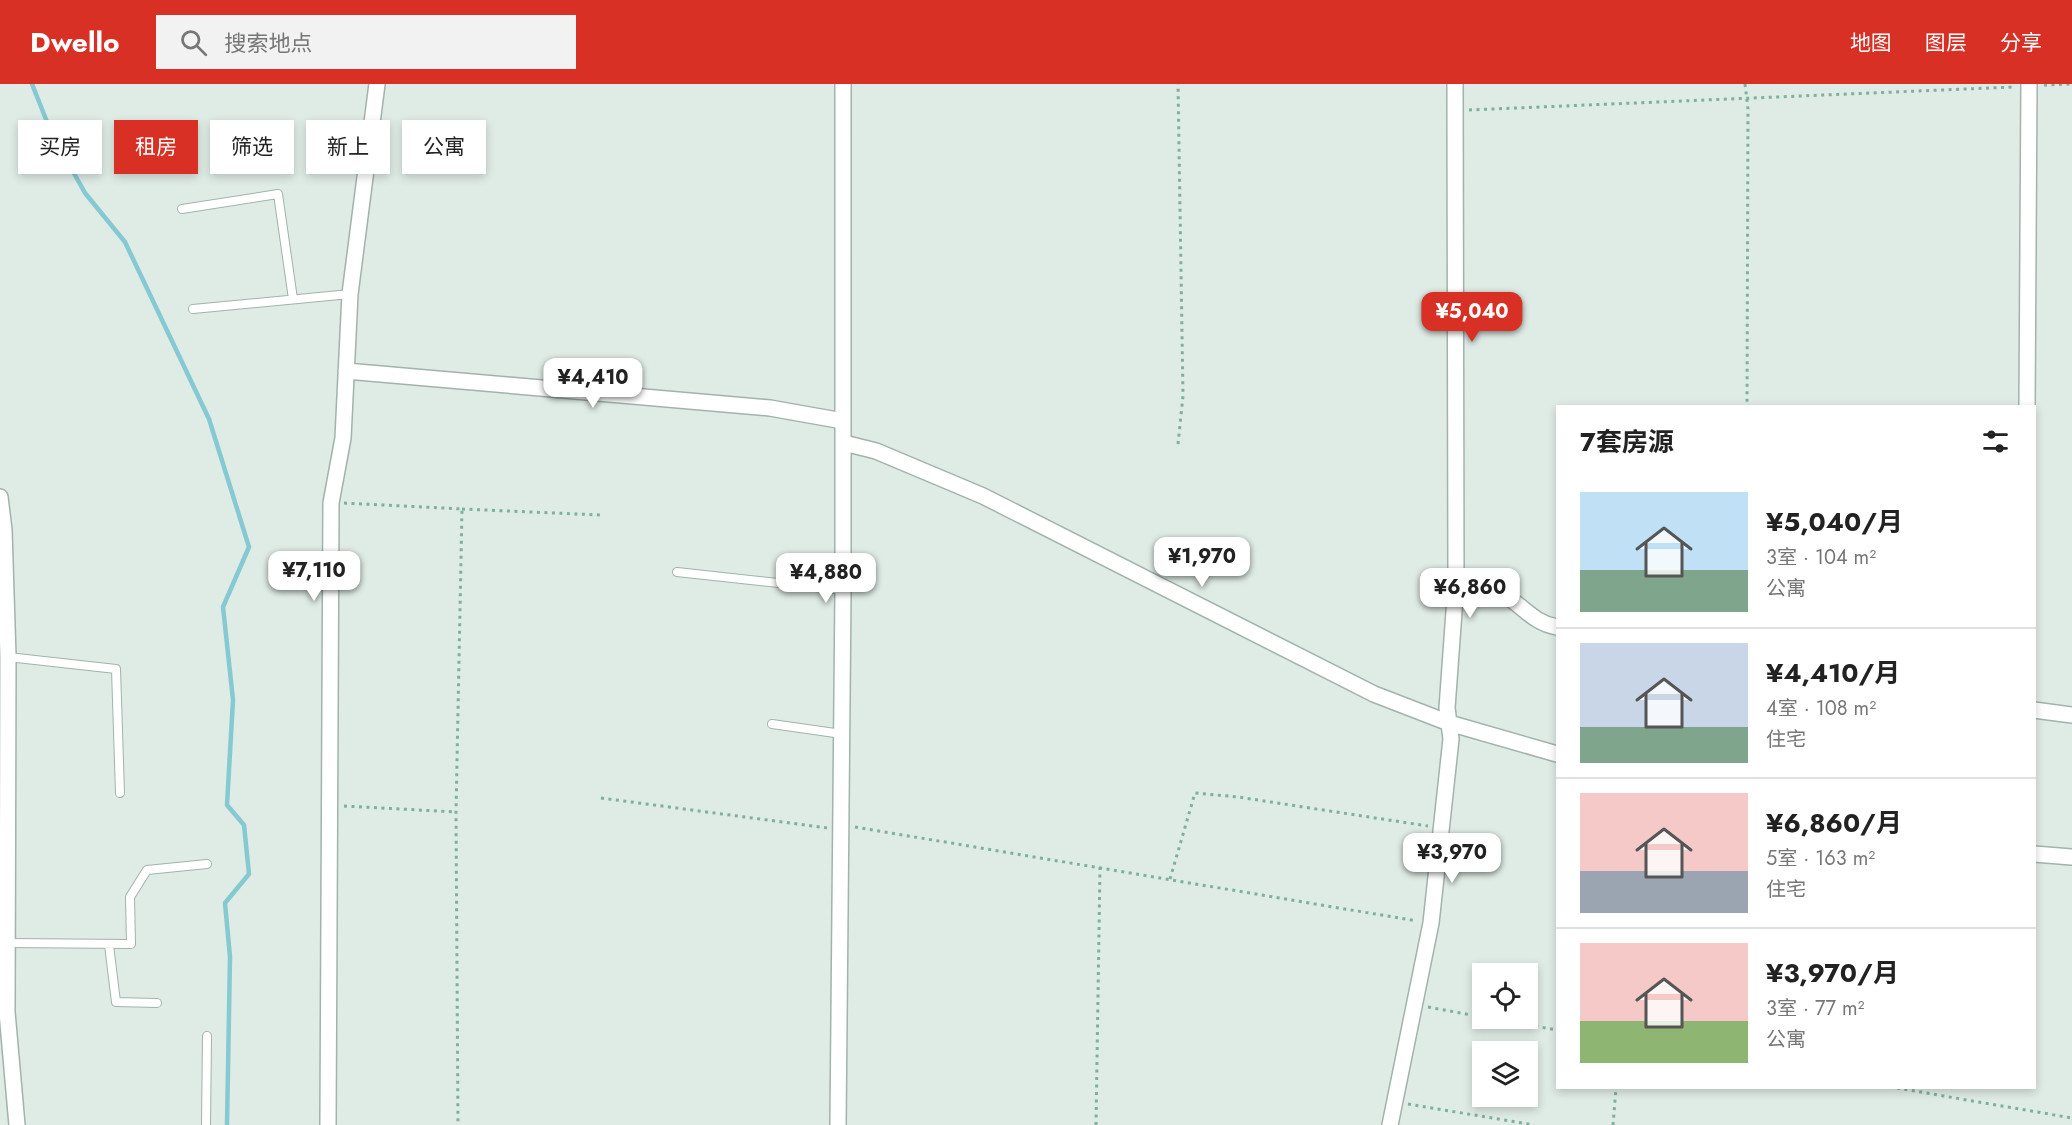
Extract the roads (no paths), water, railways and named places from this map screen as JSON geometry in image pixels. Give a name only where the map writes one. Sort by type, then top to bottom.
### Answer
[{"type":"street","points":[[328,1125],[331,503],[343,438],[350,294],[377,84]]},
{"type":"street","points":[[838,1125],[844,443],[843,84]]},
{"type":"street","points":[[1390,1125],[1431,923],[1451,739],[1447,708],[1456,584],[1455,84]]},
{"type":"street","points":[[2027,405],[2029,85]]},
{"type":"street","points":[[346,371],[770,408],[843,421]]},
{"type":"street","points":[[844,443],[876,451],[983,496],[1374,694],[1449,723],[1556,754]]},
{"type":"street","points":[[0,497],[4,530],[6,1012],[17,1125]]},
{"type":"street","points":[[1456,584],[1493,591],[1507,597],[1542,624],[1556,627]]},
{"type":"street","points":[[2036,710],[2072,715]]},
{"type":"street","points":[[2036,854],[2072,857]]},
{"type":"lane","points":[[182,209],[278,194],[293,299]]},
{"type":"lane","points":[[193,309],[350,294]]},
{"type":"lane","points":[[677,572],[843,590]]},
{"type":"lane","points":[[4,657],[116,669],[120,793]]},
{"type":"lane","points":[[772,724],[842,734]]},
{"type":"lane","points":[[7,943],[130,944],[130,897],[147,870],[207,864]]},
{"type":"lane","points":[[109,945],[116,1002],[157,1003]]},
{"type":"lane","points":[[206,1125],[207,1036]]},
{"type":"waterway","points":[[32,84],[51,132],[85,193],[125,242],[209,419],[249,547],[223,607],[233,700],[227,805],[244,825],[249,874],[225,903],[230,957],[227,1125]]}]
